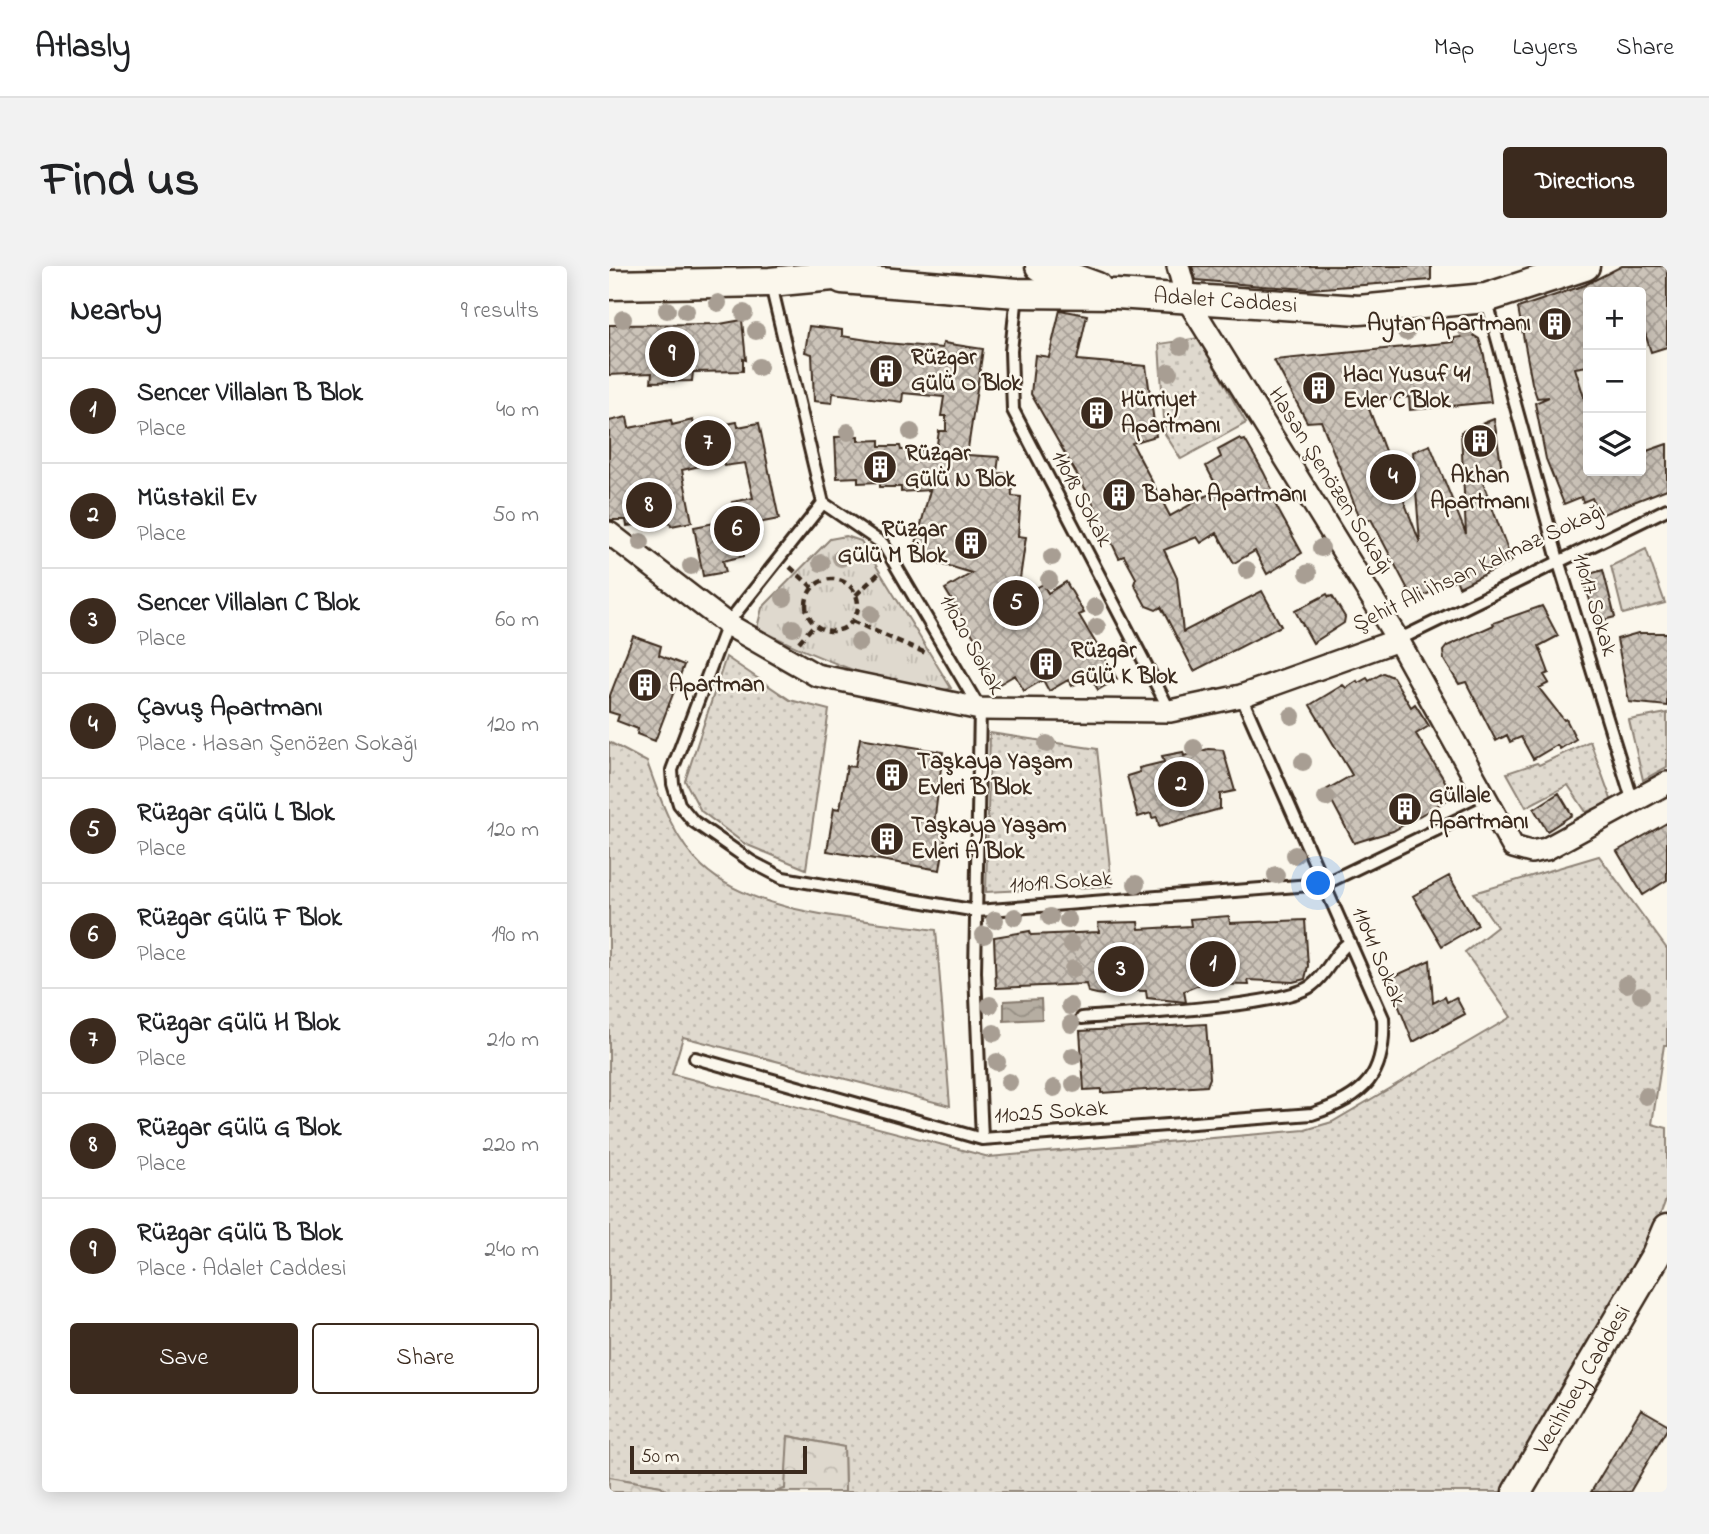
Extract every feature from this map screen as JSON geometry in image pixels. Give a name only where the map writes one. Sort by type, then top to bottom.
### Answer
[{"type":"main road","points":[[1040,266],[1115,294]]},
{"type":"main road","name":"Adalet Caddesi","points":[[609,285],[848,271],[1017,293],[1115,294],[1359,310],[1486,298],[1555,271],[1585,266]]},
{"type":"main road","name":"Vecihibey Caddesi","points":[[1517,1492],[1661,1257],[1667,1229]]},
{"type":"street","name":"Hasan Şenözen Sokağı","points":[[1178,266],[1188,299],[1398,640],[1513,847],[1523,851],[1546,849],[1633,802]]},
{"type":"street","name":"Şehit Ali İhsan Kalmaz Sokağı","points":[[609,533],[727,624],[815,675],[980,709],[1170,711],[1241,696],[1398,640]]},
{"type":"street","points":[[1633,802],[1667,783]]},
{"type":"lane","points":[[727,624],[823,503],[771,274]]},
{"type":"lane","name":"11018 Sokak","points":[[1017,293],[1011,365],[1013,410],[1170,711]]},
{"type":"lane","name":"11017 Sokak","points":[[1486,298],[1558,560],[1633,802]]},
{"type":"lane","name":"11020 Sokak","points":[[823,503],[872,534],[892,560],[980,709],[977,1057],[982,1139]]},
{"type":"lane","name":"Şehit Ali İhsan Kalmaz Sokağı","points":[[1398,640],[1667,509]]},
{"type":"lane","name":"11019 Sokak","points":[[727,624],[672,770],[673,784],[679,804],[693,821],[752,862],[783,877],[977,911],[1324,884],[1490,804]]},
{"type":"lane","name":"11041 Sokak","points":[[1241,696],[1383,1017],[1385,1042],[1380,1064],[1369,1083]]},
{"type":"lane","points":[[1082,1018],[1227,1005],[1285,996],[1310,987],[1325,972],[1334,955],[1350,942]]},
{"type":"lane","name":"11025 Sokak","points":[[695,1058],[982,1139],[1312,1114],[1335,1107],[1369,1083]]},
{"type":"path","points":[[779,558],[813,588]]},
{"type":"path","points":[[856,596],[892,560]]},
{"type":"path","points":[[827,579],[844,582],[856,596],[858,604],[852,621],[838,630],[829,631],[814,625],[809,618],[806,602],[813,588],[827,579]]},
{"type":"path","points":[[852,621],[955,666]]},
{"type":"green space","points":[[1199,338],[1246,423],[1181,459],[1165,434],[1159,344]]},
{"type":"green space","points":[[846,536],[861,541],[951,688],[935,691],[885,681],[824,659],[757,628],[762,608],[830,539]]},
{"type":"green space","points":[[1646,549],[1665,603],[1623,614],[1611,566]]},
{"type":"green space","points":[[726,657],[790,700],[829,710],[806,869],[745,844],[701,811],[685,781]]},
{"type":"green space","points":[[1667,713],[1667,767],[1643,780],[1629,720]]},
{"type":"green space","points":[[990,733],[1097,749],[1112,886],[986,892]]},
{"type":"green space","points":[[1590,741],[1612,802],[1586,812],[1568,785],[1526,807],[1507,773],[1537,763],[1539,765]]},
{"type":"green space","points":[[609,742],[647,762],[675,831],[702,866],[724,883],[751,896],[812,913],[936,930],[950,1106],[683,1037],[672,1074],[989,1157],[1305,1130],[1332,1122],[1511,1017],[1465,952],[1497,927],[1474,893],[1599,856],[1667,949],[1667,1045],[1664,1045],[1652,1124],[1667,1128],[1667,1197],[1646,1251],[1510,1492],[845,1492],[844,1447],[789,1436],[785,1489],[775,1492],[668,1492],[660,1486],[609,1477]]},
{"type":"green space","points":[[788,1436],[844,1447],[845,1492],[775,1492],[785,1489]]},
{"type":"green space","points":[[609,1477],[661,1486],[668,1492],[609,1492]]},
{"type":"water","points":[[1041,999],[1042,1019],[1004,1021],[1004,1001]]},
{"type":"building","points":[[1192,266],[1431,266],[1431,280],[1309,289],[1196,280]]},
{"type":"building","points":[[1622,266],[1667,266],[1667,347],[1651,352],[1646,336],[1646,287],[1583,287],[1583,367],[1575,368],[1583,394],[1583,476],[1646,476],[1646,451],[1667,444],[1667,489],[1598,516],[1592,498],[1583,502],[1581,497],[1564,504],[1546,459],[1535,403],[1549,397],[1537,398],[1518,308],[1585,285]]},
{"type":"building","points":[[1060,310],[1087,315],[1077,360],[1146,366],[1156,436],[1132,443],[1170,516],[1218,489],[1206,466],[1221,457],[1218,450],[1240,438],[1245,440],[1263,471],[1274,493],[1270,495],[1302,553],[1267,574],[1255,551],[1234,563],[1217,533],[1201,543],[1197,537],[1164,550],[1177,578],[1183,632],[1262,591],[1281,626],[1194,671],[1161,607],[1156,610],[1146,606],[1134,584],[1136,578],[1124,556],[1119,558],[1091,499],[1031,394],[1035,355],[1049,357]]},
{"type":"building","points":[[742,320],[746,360],[743,359],[743,371],[693,372],[692,381],[651,382],[652,373],[609,375],[609,325],[720,324]]},
{"type":"building","points":[[809,326],[842,330],[842,336],[886,343],[942,348],[943,343],[983,349],[967,455],[999,457],[997,473],[1011,474],[1012,496],[1021,497],[1018,536],[1026,537],[1017,599],[1043,584],[1048,593],[1066,582],[1084,613],[1079,615],[1117,679],[1098,690],[1090,676],[1072,686],[1068,680],[1049,691],[1043,680],[1024,691],[1015,675],[996,686],[975,650],[980,647],[945,589],[972,573],[913,555],[930,490],[901,492],[901,487],[880,487],[880,482],[858,483],[858,477],[837,478],[835,437],[858,436],[858,441],[880,440],[880,446],[900,446],[901,450],[936,450],[939,431],[946,431],[946,416],[941,416],[944,397],[903,393],[902,402],[833,393],[832,403],[814,401],[812,354],[805,352]]},
{"type":"building","points":[[1473,335],[1479,339],[1484,355],[1491,402],[1410,410],[1409,397],[1366,401],[1420,543],[1413,452],[1430,445],[1466,534],[1461,432],[1494,419],[1502,470],[1480,475],[1512,561],[1459,587],[1456,579],[1414,601],[1371,519],[1362,523],[1321,421],[1307,422],[1274,360],[1454,342],[1454,338]]},
{"type":"building","points":[[627,417],[629,428],[671,420],[672,425],[693,420],[694,425],[715,421],[716,426],[737,422],[738,427],[759,423],[779,519],[758,523],[761,534],[740,538],[744,556],[723,561],[726,572],[703,576],[694,527],[735,519],[732,502],[753,498],[745,463],[724,466],[723,461],[682,470],[692,522],[671,526],[670,522],[627,526],[626,520],[609,520],[609,421]]},
{"type":"building","points":[[1603,570],[1615,617],[1596,622],[1583,576]]},
{"type":"building","points":[[1327,594],[1332,596],[1345,617],[1344,623],[1313,643],[1295,611]]},
{"type":"building","points":[[1542,606],[1558,636],[1539,646],[1549,673],[1544,675],[1549,683],[1539,688],[1564,720],[1566,719],[1576,739],[1560,749],[1557,745],[1533,759],[1521,737],[1510,742],[1507,735],[1496,741],[1466,682],[1459,684],[1444,660],[1443,651],[1447,646],[1494,625],[1493,623]]},
{"type":"building","points":[[1638,633],[1667,633],[1667,706],[1629,702],[1617,639]]},
{"type":"building","name":"Apartman","points":[[633,636],[661,646],[659,655],[684,665],[655,741],[637,734],[638,729],[617,721],[619,715],[609,712],[609,698]]},
{"type":"building","points":[[1383,673],[1393,677],[1411,707],[1415,704],[1429,726],[1416,734],[1454,796],[1393,831],[1354,843],[1326,790],[1352,775],[1310,705],[1343,685],[1346,688],[1357,681],[1358,683],[1367,678],[1369,681]]},
{"type":"building","points":[[860,738],[943,752],[934,824],[947,827],[940,870],[827,851],[834,808],[840,809],[847,766],[855,767]]},
{"type":"building","points":[[1208,749],[1223,750],[1235,791],[1220,794],[1220,809],[1159,826],[1157,817],[1152,818],[1151,813],[1138,817],[1127,776],[1140,772],[1139,768],[1164,762],[1162,756],[1183,752],[1184,756]]},
{"type":"building","points":[[1559,793],[1572,815],[1547,831],[1534,809]]},
{"type":"building","points":[[1667,823],[1667,880],[1643,895],[1617,851]]},
{"type":"building","points":[[1449,876],[1478,925],[1442,946],[1413,896]]},
{"type":"building","points":[[1229,916],[1230,923],[1305,920],[1308,966],[1305,979],[1293,982],[1248,980],[1249,985],[1201,984],[1184,991],[1186,1002],[1147,998],[1146,991],[1108,990],[1103,995],[1097,994],[1088,992],[1086,984],[996,988],[994,937],[1030,931],[1031,935],[1099,932],[1098,923],[1138,922],[1139,929],[1191,926],[1190,919]]},
{"type":"building","points":[[1430,960],[1433,1003],[1445,997],[1447,1002],[1456,997],[1465,1014],[1413,1042],[1388,979]]},
{"type":"building","points":[[1206,1024],[1210,1078],[1207,1086],[1101,1093],[1101,1089],[1084,1090],[1080,1031]]},
{"type":"building","points":[[1641,1409],[1667,1424],[1667,1429],[1630,1492],[1591,1492]]},
{"type":"place","name":"Aytan Apartmanı","points":[[1555,324]]},
{"type":"place","name":"Rüzgar Gülü B Blok","points":[[672,354]]},
{"type":"place","name":"Rüzgar Gülü O Blok","points":[[886,371]]},
{"type":"place","name":"Hacı Yusuf 41 Evler C Blok","points":[[1319,388]]},
{"type":"place","name":"Hürriyet Apartmanı","points":[[1097,413]]},
{"type":"place","name":"Akhan Apartmanı","points":[[1480,441]]},
{"type":"place","name":"Rüzgar Gülü H Blok","points":[[708,443]]},
{"type":"place","name":"Rüzgar Gülü N Blok","points":[[880,467]]},
{"type":"place","name":"Çavuş Apartmanı","points":[[1393,477]]},
{"type":"place","name":"Bahar Apartmanı","points":[[1119,495]]},
{"type":"place","name":"Rüzgar Gülü G Blok","points":[[649,505]]},
{"type":"place","name":"Rüzgar Gülü F Blok","points":[[737,529]]},
{"type":"place","name":"Rüzgar Gülü M Blok","points":[[971,543]]},
{"type":"place","name":"Rüzgar Gülü L Blok","points":[[1016,603]]},
{"type":"place","name":"Rüzgar Gülü K Blok","points":[[1046,664]]},
{"type":"place","name":"Apartman","points":[[645,685]]},
{"type":"place","name":"Taşkaya Yaşam Evleri B Blok","points":[[892,775]]},
{"type":"place","name":"Müstakil Ev","points":[[1181,784]]},
{"type":"place","name":"Güllale Apartmanı","points":[[1405,809]]},
{"type":"place","name":"Taşkaya Yaşam Evleri A Blok","points":[[887,839]]},
{"type":"place","name":"Sencer Villaları B Blok","points":[[1213,964]]},
{"type":"place","name":"Sencer Villaları C Blok","points":[[1121,969]]}]
